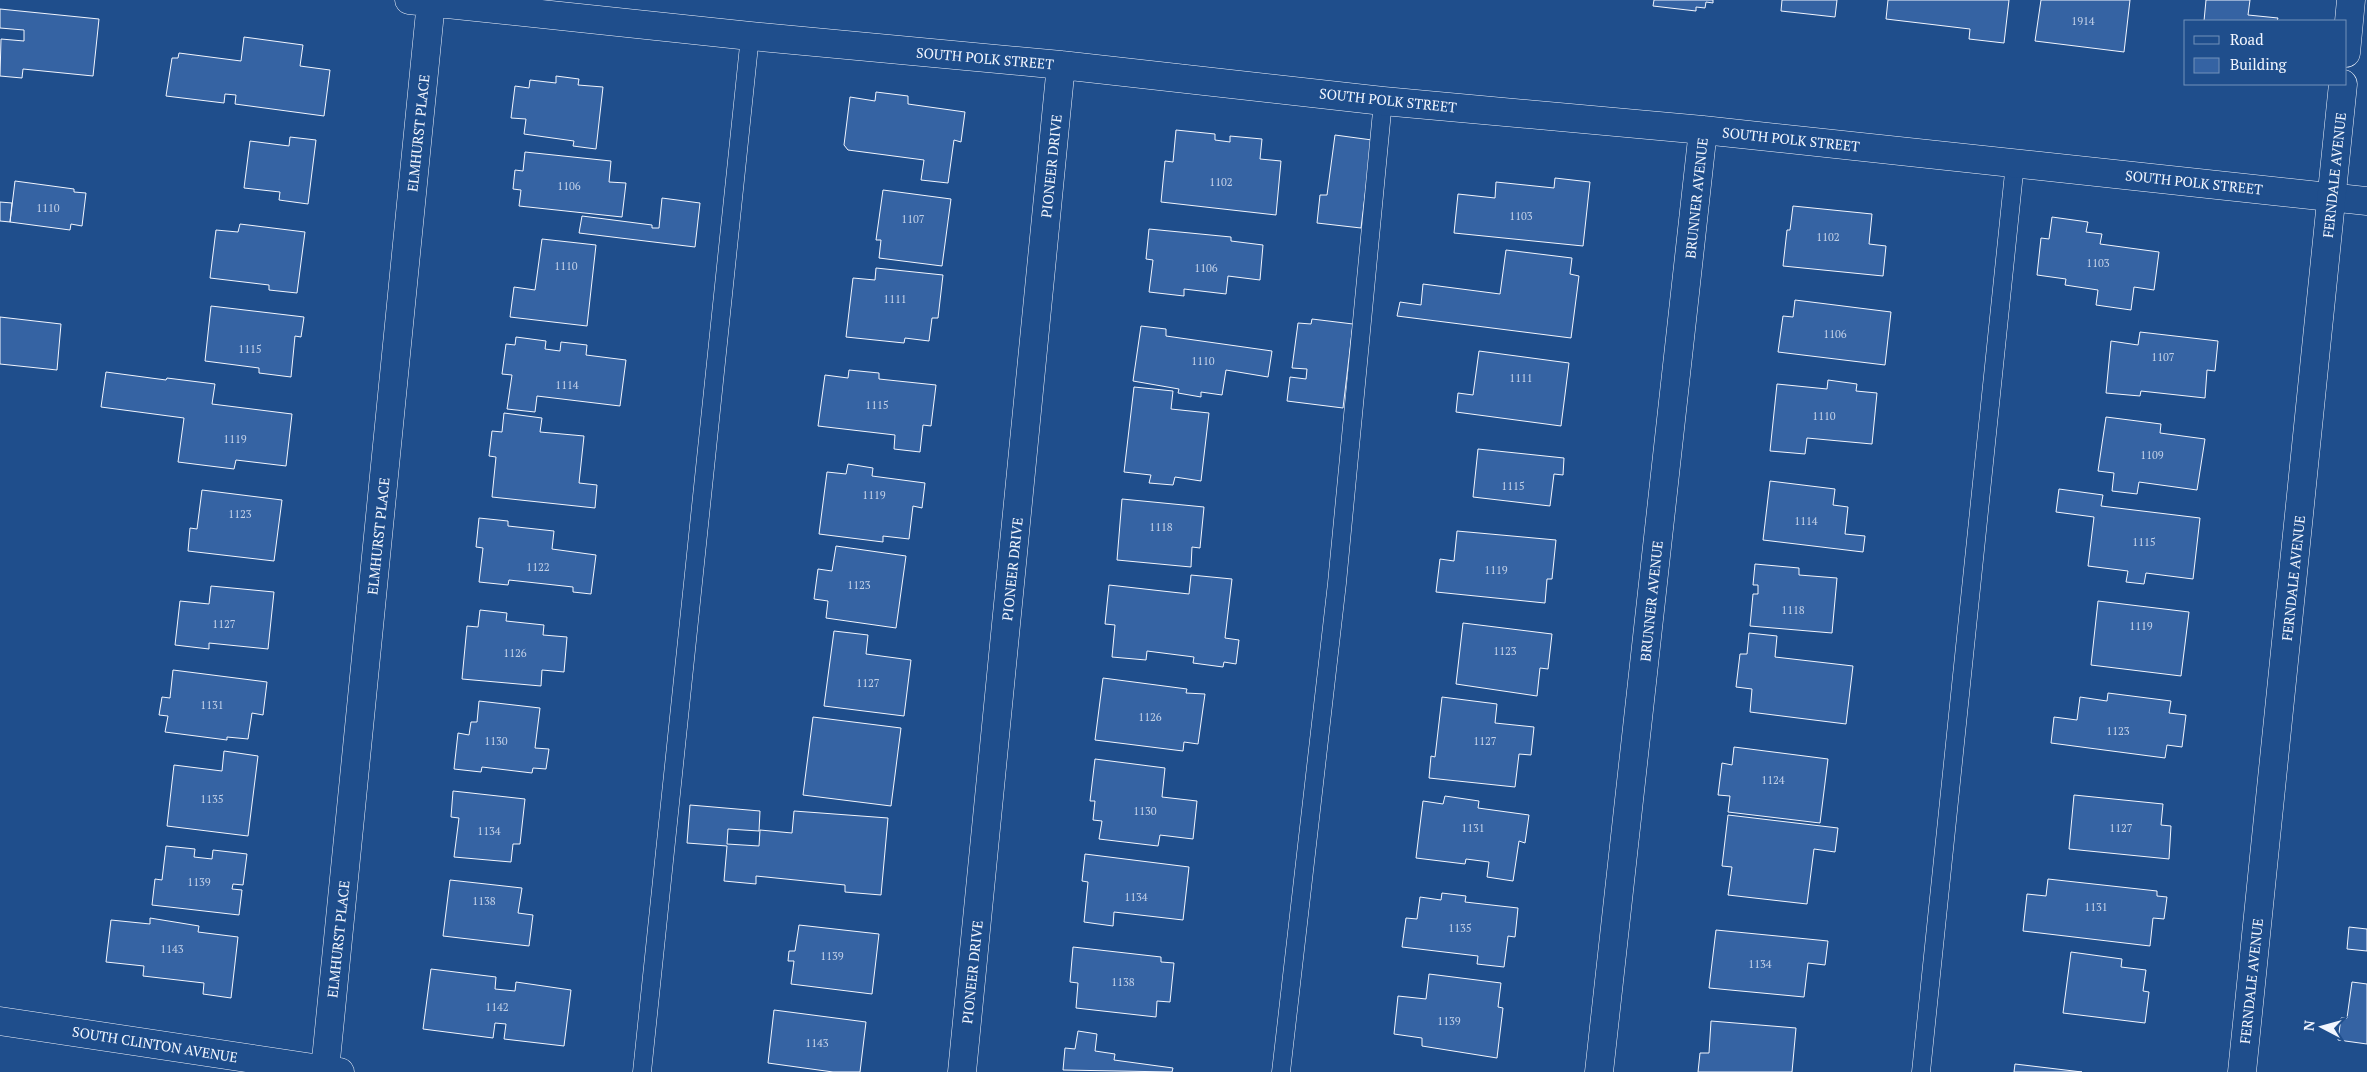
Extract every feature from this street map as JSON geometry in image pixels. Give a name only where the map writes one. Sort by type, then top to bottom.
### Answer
[{"type":"street","points":[[2347,42],[2351,0]]},
{"type":"street","name":"SOUTH POLK STREET","points":[[420,1],[750,36],[1061,65],[1384,101],[1703,130],[2367,201]]},
{"type":"street","name":"ELMHURST PLACE","points":[[333,1071],[420,1]]},
{"type":"street","name":"PIONEER DRIVE","points":[[962,1072],[1061,65]]},
{"type":"street","name":"FERNDALE AVENUE","points":[[2242,1072],[2343,85]]},
{"type":"street","name":"BRUNNER AVENUE","points":[[1599,1072],[1703,130]]},
{"type":"street","name":"SOUTH CLINTON AVENUE","points":[[0,1021],[333,1071]]},
{"type":"lane","points":[[642,1072],[750,36]]},
{"type":"lane","points":[[1281,1072],[1337,583],[1384,101]]},
{"type":"lane","points":[[1921,1072],[2015,163]]},
{"type":"building","points":[[1654,0],[1713,0],[1713,3],[1706,2],[1705,8],[1696,7],[1696,11],[1653,6]]},
{"type":"building","points":[[1782,0],[1837,0],[1835,17],[1781,11]]},
{"type":"building","points":[[1888,0],[2009,0],[2004,43],[1969,39],[1970,29],[1886,19]]},
{"type":"building","points":[[2041,0],[2130,0],[2124,52],[2035,41]]},
{"type":"building","points":[[2206,0],[2250,0],[2248,15],[2278,18],[2277,20],[2204,20]]},
{"type":"building","points":[[0,9],[99,19],[93,76],[23,69],[22,78],[0,76],[1,39],[24,41],[24,30],[0,28]]},
{"type":"building","points":[[244,37],[303,45],[300,66],[330,70],[324,116],[235,104],[236,95],[225,94],[224,103],[166,96],[172,58],[178,58],[179,53],[241,61]]},
{"type":"building","points":[[556,76],[579,79],[578,85],[603,87],[596,149],[573,146],[574,141],[524,134],[526,119],[511,118],[515,86],[529,88],[530,80],[556,83]]},
{"type":"building","points":[[876,92],[908,96],[908,104],[965,112],[961,142],[954,140],[948,183],[921,180],[924,160],[848,150],[844,145],[850,97],[875,101]]},
{"type":"building","points":[[1176,130],[1215,134],[1215,140],[1230,142],[1230,136],[1262,139],[1260,159],[1281,161],[1276,215],[1161,202],[1165,161],[1173,162]]},
{"type":"building","points":[[1335,135],[1372,140],[1361,228],[1317,223],[1320,195],[1327,195]]},
{"type":"building","points":[[290,137],[316,140],[308,204],[279,200],[280,192],[244,188],[250,141],[289,146]]},
{"type":"building","points":[[525,152],[611,161],[609,182],[626,183],[622,217],[519,206],[521,190],[513,189],[515,170],[523,171]]},
{"type":"building","points":[[1555,178],[1590,182],[1583,246],[1454,233],[1458,194],[1495,198],[1496,182],[1554,188]]},
{"type":"building","points":[[15,181],[74,189],[74,192],[86,193],[82,226],[71,224],[70,230],[10,222]]},
{"type":"building","points":[[883,190],[951,199],[942,266],[879,258],[881,240],[876,240]]},
{"type":"building","points":[[662,198],[700,203],[695,247],[579,233],[582,216],[652,225],[652,228],[659,228]]},
{"type":"building","points":[[0,202],[12,203],[10,222],[0,221]]},
{"type":"building","points":[[1793,206],[1872,214],[1869,244],[1886,246],[1883,276],[1783,266],[1787,230],[1790,230]]},
{"type":"building","points":[[2052,217],[2088,222],[2086,232],[2102,234],[2100,244],[2159,252],[2154,290],[2134,287],[2131,310],[2096,305],[2098,290],[2065,285],[2066,279],[2037,275],[2041,238],[2049,239]]},
{"type":"building","points":[[240,224],[305,232],[297,293],[269,290],[269,285],[210,278],[216,230],[238,232]]},
{"type":"building","points":[[1149,229],[1231,237],[1231,241],[1263,245],[1260,280],[1228,276],[1226,294],[1184,289],[1184,296],[1149,292],[1153,260],[1146,259]]},
{"type":"building","points":[[542,239],[596,245],[587,326],[510,317],[514,287],[535,290]]},
{"type":"building","points":[[1506,250],[1572,258],[1570,274],[1579,276],[1571,338],[1397,316],[1400,302],[1421,305],[1423,284],[1500,294]]},
{"type":"building","points":[[876,268],[943,275],[938,318],[932,318],[929,341],[905,338],[904,343],[846,337],[853,278],[875,280]]},
{"type":"building","points":[[1795,300],[1891,312],[1885,365],[1778,352],[1783,316],[1793,317]]},
{"type":"building","points":[[211,306],[304,317],[301,337],[295,336],[291,377],[259,373],[259,368],[205,361]]},
{"type":"building","points":[[0,317],[61,324],[57,370],[0,364]]},
{"type":"building","points":[[1312,319],[1353,324],[1343,408],[1287,401],[1290,377],[1306,379],[1307,369],[1292,368],[1298,323],[1311,324]]},
{"type":"building","points":[[1141,326],[1166,329],[1166,336],[1272,351],[1268,377],[1226,370],[1222,395],[1201,392],[1201,397],[1178,393],[1179,389],[1133,381]]},
{"type":"building","points":[[2140,332],[2218,341],[2215,371],[2207,370],[2205,398],[2141,391],[2140,396],[2106,393],[2111,341],[2138,345]]},
{"type":"building","points":[[516,337],[546,341],[545,349],[560,351],[561,342],[587,345],[586,355],[626,360],[620,406],[537,396],[535,412],[507,409],[512,375],[502,374],[506,344],[515,345]]},
{"type":"building","points":[[1479,351],[1569,363],[1561,426],[1456,412],[1458,393],[1473,395]]},
{"type":"building","points":[[849,370],[879,373],[879,379],[936,385],[931,426],[923,425],[920,452],[894,449],[895,435],[818,426],[825,375],[848,378]]},
{"type":"building","points":[[106,372],[215,384],[212,404],[292,414],[286,466],[236,460],[234,469],[178,462],[184,418],[101,407]]},
{"type":"building","points":[[1828,380],[1857,384],[1856,391],[1877,393],[1872,444],[1807,438],[1805,454],[1770,451],[1777,384],[1827,389]]},
{"type":"building","points":[[1134,387],[1173,391],[1171,409],[1209,413],[1201,481],[1175,477],[1173,485],[1149,483],[1151,475],[1124,472]]},
{"type":"building","points":[[504,413],[542,418],[540,432],[584,436],[579,483],[597,485],[595,508],[492,497],[496,457],[489,456],[492,431],[502,432]]},
{"type":"building","points":[[2106,417],[2161,424],[2160,433],[2205,439],[2197,490],[2139,482],[2137,494],[2112,491],[2114,473],[2098,471]]},
{"type":"building","points":[[1478,449],[1564,458],[1563,475],[1554,474],[1550,506],[1473,497]]},
{"type":"building","points":[[848,464],[873,468],[872,476],[925,483],[922,508],[913,506],[909,539],[883,536],[883,542],[819,534],[827,472],[846,474]]},
{"type":"building","points":[[1770,481],[1835,489],[1833,505],[1848,507],[1845,534],[1865,536],[1863,552],[1763,540]]},
{"type":"building","points":[[2059,489],[2103,495],[2101,506],[2200,518],[2193,579],[2146,573],[2144,584],[2126,582],[2128,571],[2088,566],[2094,517],[2056,512]]},
{"type":"building","points":[[202,490],[282,500],[274,561],[188,551],[190,528],[197,529]]},
{"type":"building","points":[[1122,499],[1204,507],[1200,548],[1192,547],[1191,567],[1117,560]]},
{"type":"building","points":[[479,518],[508,521],[508,526],[554,531],[552,549],[596,555],[591,594],[573,592],[573,587],[509,580],[508,585],[479,582],[483,548],[476,547]]},
{"type":"building","points":[[1457,531],[1556,540],[1552,579],[1547,579],[1545,603],[1436,592],[1440,559],[1454,561]]},
{"type":"building","points":[[836,546],[906,556],[896,628],[826,618],[828,601],[814,599],[818,569],[832,571]]},
{"type":"building","points":[[1755,564],[1799,568],[1799,575],[1837,578],[1832,633],[1750,626],[1753,594],[1758,594],[1758,585],[1753,585]]},
{"type":"building","points":[[1191,575],[1232,579],[1225,638],[1239,640],[1236,664],[1224,662],[1223,667],[1193,663],[1194,657],[1147,651],[1146,660],[1112,657],[1115,625],[1105,624],[1109,585],[1189,594]]},
{"type":"building","points":[[211,586],[274,592],[268,649],[209,643],[209,649],[175,645],[180,601],[209,604]]},
{"type":"building","points":[[2098,601],[2189,612],[2181,676],[2091,665]]},
{"type":"building","points":[[480,610],[507,613],[506,621],[544,625],[543,635],[567,637],[564,672],[542,670],[541,686],[462,679],[467,626],[478,627]]},
{"type":"building","points":[[1463,623],[1552,634],[1548,669],[1540,668],[1537,696],[1456,684]]},
{"type":"building","points":[[834,631],[868,635],[866,654],[911,660],[904,716],[824,706]]},
{"type":"building","points":[[1749,633],[1777,636],[1775,657],[1853,666],[1846,724],[1750,712],[1752,689],[1736,687],[1740,654],[1747,654]]},
{"type":"building","points":[[173,670],[267,682],[263,715],[252,713],[248,739],[227,737],[227,740],[165,732],[168,716],[159,715],[162,697],[170,698]]},
{"type":"building","points":[[1103,678],[1187,689],[1186,693],[1205,694],[1198,744],[1184,742],[1183,751],[1095,740]]},
{"type":"building","points":[[2108,693],[2171,701],[2169,713],[2186,715],[2182,747],[2167,745],[2165,758],[2051,743],[2054,717],[2077,720],[2080,697],[2107,701]]},
{"type":"building","points":[[1442,697],[1497,704],[1495,723],[1534,727],[1531,755],[1519,754],[1515,787],[1429,778],[1431,756],[1435,757]]},
{"type":"building","points":[[479,701],[540,708],[535,748],[549,749],[546,769],[533,768],[532,773],[482,767],[481,772],[454,769],[458,733],[469,735],[471,722],[477,722]]},
{"type":"building","points":[[813,717],[901,728],[891,806],[803,795]]},
{"type":"building","points":[[1734,747],[1828,759],[1820,823],[1728,812],[1730,796],[1718,795],[1722,763],[1732,765]]},
{"type":"building","points":[[224,751],[258,756],[248,836],[167,826],[174,765],[222,771]]},
{"type":"building","points":[[1095,759],[1165,768],[1162,797],[1197,801],[1193,839],[1160,835],[1158,846],[1099,839],[1102,821],[1093,820],[1095,801],[1090,801]]},
{"type":"building","points":[[453,791],[525,799],[520,844],[513,844],[511,862],[454,857],[459,818],[451,817]]},
{"type":"building","points":[[2074,795],[2163,804],[2161,825],[2171,826],[2169,859],[2069,849]]},
{"type":"building","points":[[1445,796],[1479,801],[1478,808],[1529,815],[1525,843],[1519,841],[1513,881],[1487,877],[1489,862],[1466,859],[1465,864],[1416,858],[1423,801],[1443,804]]},
{"type":"building","points":[[690,805],[760,811],[759,831],[728,829],[727,844],[759,846],[760,830],[792,833],[794,811],[888,818],[881,895],[845,892],[845,885],[756,876],[756,884],[724,881],[727,846],[687,843]]},
{"type":"building","points":[[1728,815],[1838,828],[1835,852],[1814,849],[1807,904],[1728,895],[1732,867],[1722,866]]},
{"type":"building","points":[[166,846],[195,849],[194,857],[212,859],[213,850],[247,854],[243,885],[233,884],[232,889],[242,890],[239,915],[152,905],[155,879],[162,880]]},
{"type":"building","points":[[1085,854],[1189,867],[1183,920],[1114,912],[1113,926],[1084,922],[1088,882],[1082,881]]},
{"type":"building","points":[[2048,879],[2157,891],[2157,896],[2167,897],[2164,919],[2153,918],[2150,946],[2023,931],[2027,894],[2046,896]]},
{"type":"building","points":[[450,880],[522,888],[518,913],[533,915],[529,946],[443,936]]},
{"type":"building","points":[[1442,893],[1466,896],[1465,902],[1518,908],[1515,937],[1508,936],[1504,967],[1477,964],[1478,956],[1402,947],[1406,918],[1417,919],[1420,897],[1441,900]]},
{"type":"building","points":[[150,918],[199,926],[198,932],[238,937],[231,998],[203,994],[204,983],[143,976],[144,966],[106,962],[111,920],[150,924]]},
{"type":"building","points":[[799,925],[879,934],[872,994],[791,984],[794,961],[788,961],[789,951],[795,951]]},
{"type":"building","points":[[2349,927],[2367,929],[2367,951],[2347,949]]},
{"type":"building","points":[[1716,930],[1828,941],[1825,965],[1808,963],[1804,997],[1709,988]]},
{"type":"building","points":[[1073,947],[1161,957],[1161,962],[1174,963],[1170,1002],[1157,1001],[1156,1017],[1076,1008],[1078,983],[1070,982]]},
{"type":"building","points":[[2071,952],[2122,959],[2121,967],[2146,970],[2143,991],[2149,992],[2145,1023],[2063,1013]]},
{"type":"building","points":[[431,969],[496,977],[495,989],[515,991],[516,982],[571,990],[564,1046],[504,1039],[506,1024],[495,1023],[493,1038],[423,1029]]},
{"type":"building","points":[[1429,974],[1501,983],[1498,1007],[1503,1008],[1497,1058],[1422,1046],[1422,1038],[1394,1034],[1398,996],[1426,999]]},
{"type":"building","points":[[2352,982],[2367,984],[2367,1044],[2338,1040],[2341,1018],[2347,1018]]},
{"type":"building","points":[[774,1010],[866,1022],[860,1072],[833,1072],[768,1063]]},
{"type":"building","points":[[1711,1021],[1796,1028],[1792,1072],[1698,1072],[1700,1053],[1709,1053]]},
{"type":"building","points":[[1078,1031],[1097,1034],[1095,1051],[1115,1054],[1114,1060],[1173,1068],[1172,1072],[1063,1070],[1065,1048],[1075,1049]]},
{"type":"building","points":[[2015,1064],[2082,1072],[2014,1072]]}]
